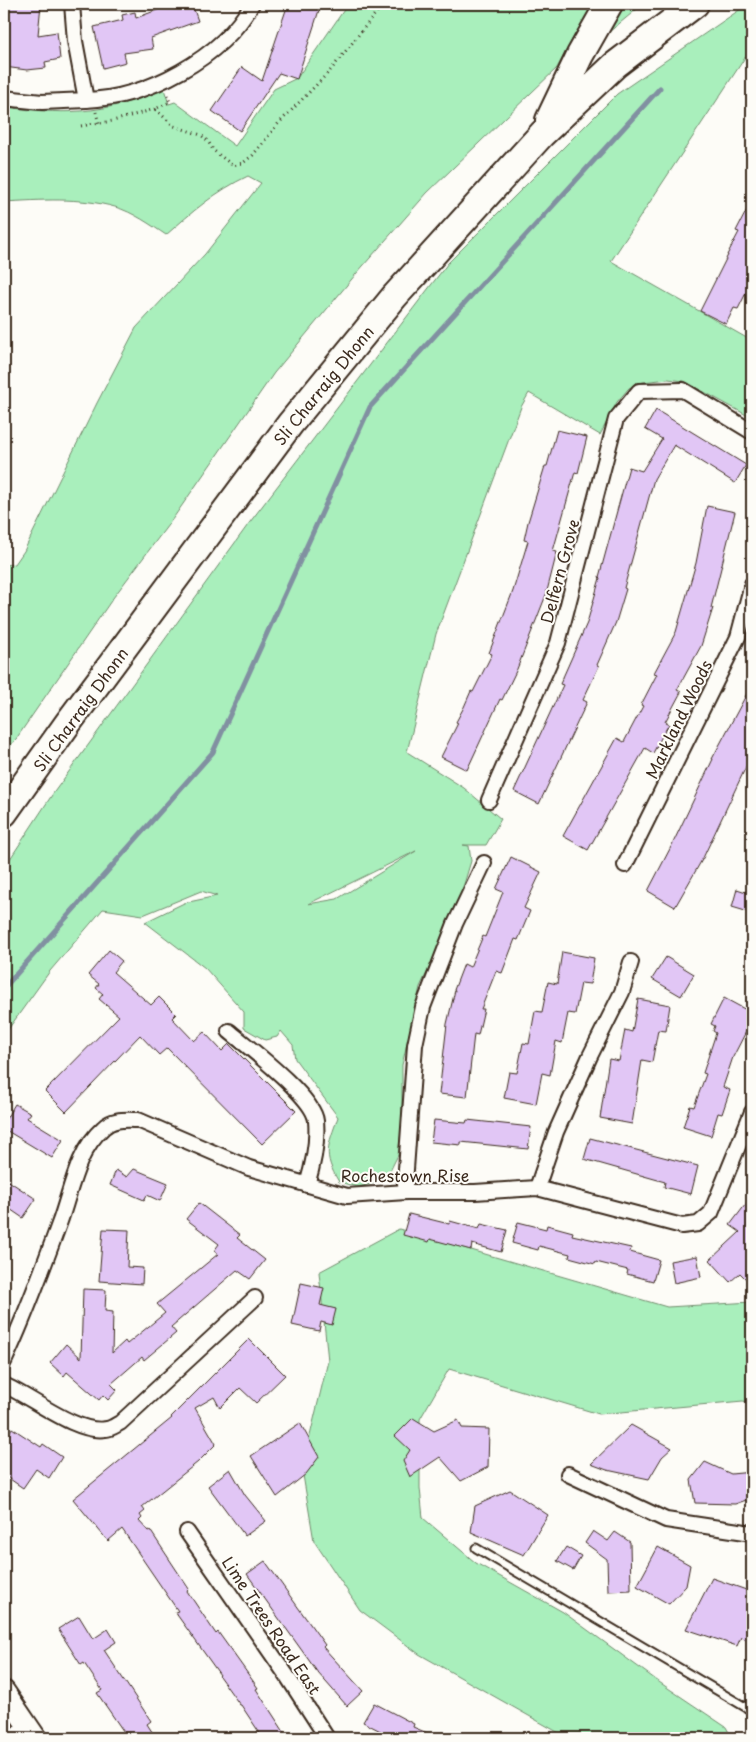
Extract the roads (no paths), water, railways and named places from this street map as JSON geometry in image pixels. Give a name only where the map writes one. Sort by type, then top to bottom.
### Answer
[{"type":"highway","points":[[542,134],[580,55],[609,4]]},
{"type":"highway","name":"Sli Charraig Dhonn","points":[[4,813],[68,723],[290,424],[394,297],[542,134],[615,65],[695,4]]},
{"type":"main road","points":[[4,1691],[32,1732]]},
{"type":"street","points":[[72,4],[75,41],[86,100]]},
{"type":"street","points":[[4,98],[42,102],[86,100],[113,97],[145,88],[202,57],[228,35],[252,4]]},
{"type":"street","name":"Delfern Grove","points":[[489,800],[558,643],[616,419],[639,391],[683,390],[752,432]]},
{"type":"street","name":"Markland Woods","points":[[625,865],[738,638],[752,584]]},
{"type":"street","points":[[406,1192],[405,1183],[415,1044],[423,1007],[455,924],[484,863]]},
{"type":"street","points":[[537,1188],[556,1132],[590,1056],[622,992],[631,962]]},
{"type":"street","points":[[229,1031],[266,1062],[310,1106],[316,1120],[314,1161],[307,1185]]},
{"type":"street","name":"Rochestown Rise","points":[[4,1362],[20,1328],[60,1222],[76,1173],[89,1144],[104,1126],[119,1119],[138,1120],[249,1168],[347,1196],[406,1192],[475,1192],[537,1188],[682,1226],[698,1224],[711,1214],[752,1112]]},
{"type":"street","points":[[4,1385],[64,1419],[89,1428],[106,1430],[120,1423],[255,1298]]},
{"type":"street","points":[[568,1474],[666,1520],[752,1533]]},
{"type":"street","name":"Lime Trees Road East","points":[[187,1532],[287,1676],[327,1738]]},
{"type":"street","points":[[11,1738],[32,1732]]},
{"type":"lane","points":[[476,1548],[752,1711]]},
{"type":"waterway","points":[[4,988],[213,752],[370,407],[660,88]]}]
